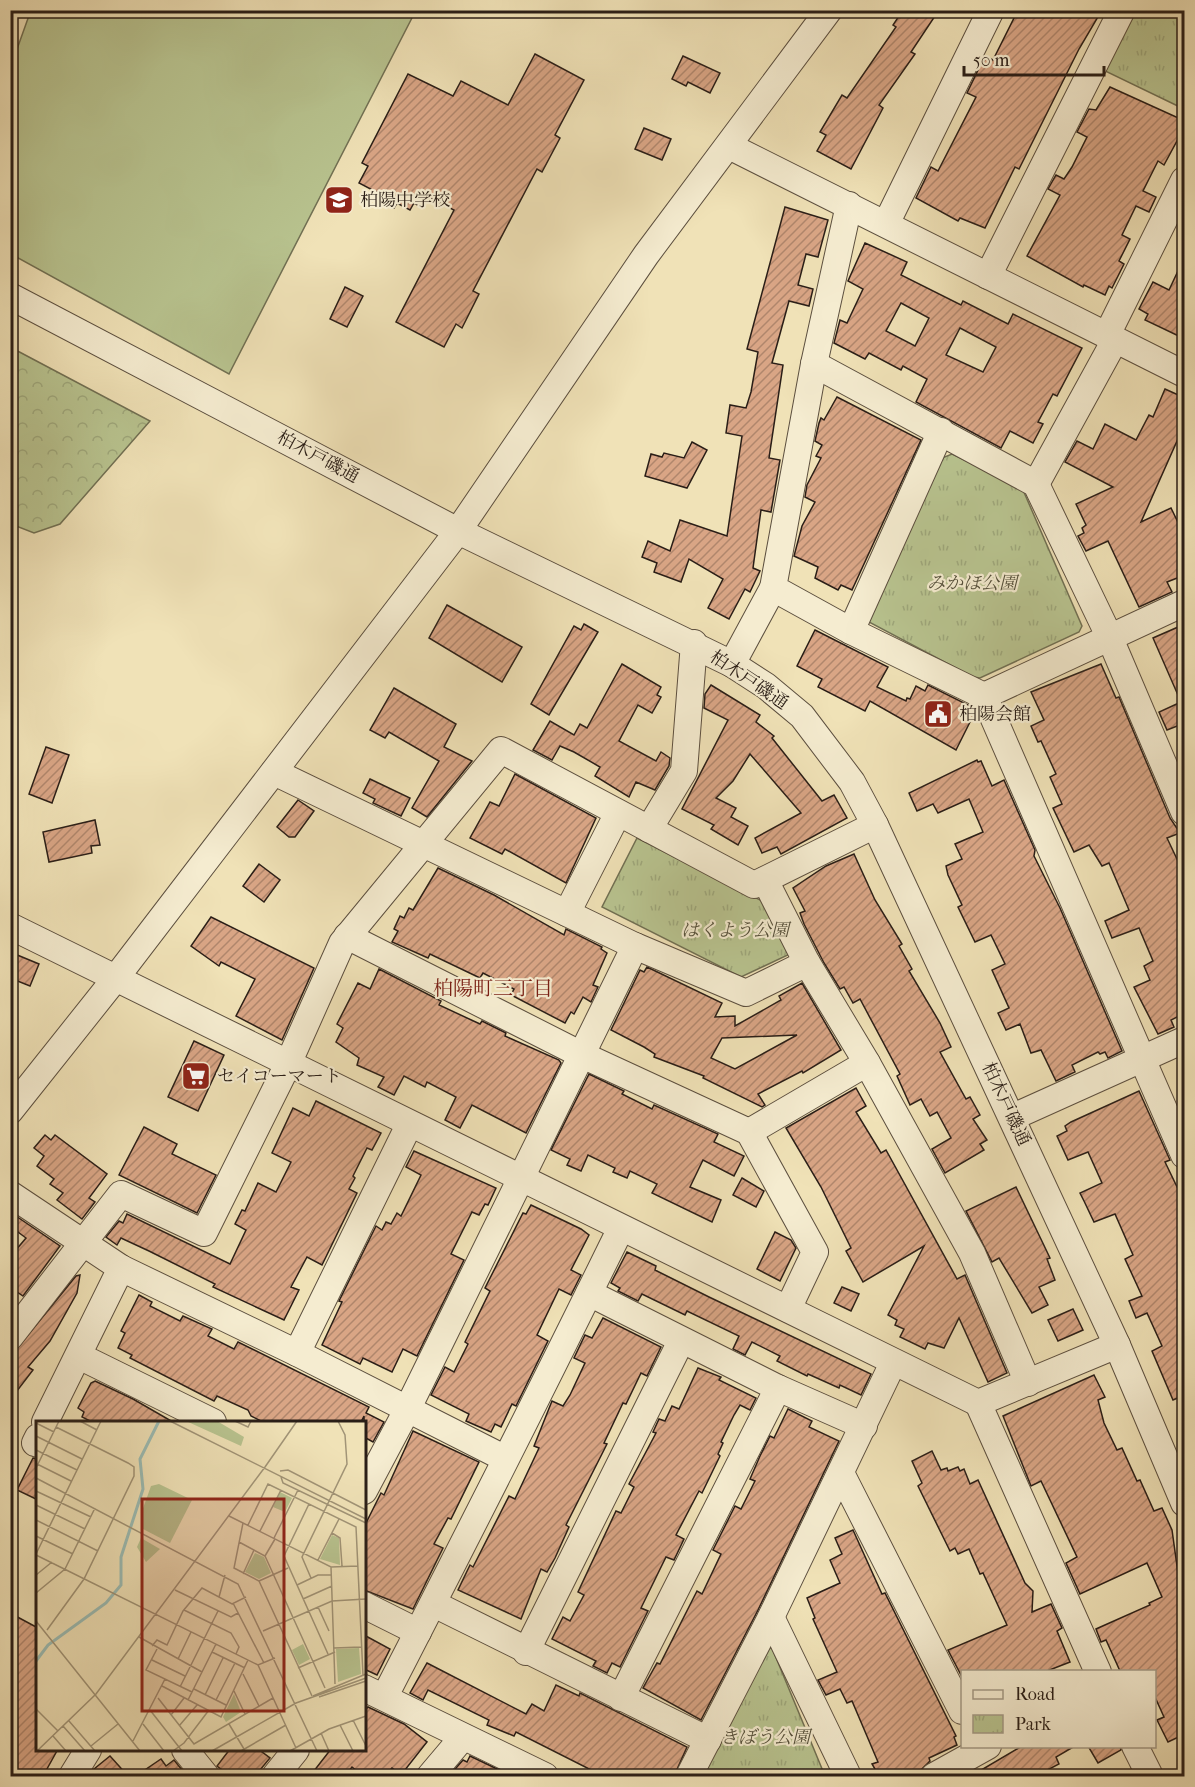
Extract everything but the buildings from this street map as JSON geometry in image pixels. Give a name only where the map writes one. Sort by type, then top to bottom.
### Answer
[{"type":"street","points":[[10,1111],[458,531],[646,255],[830,10]]},
{"type":"street","points":[[886,224],[991,10]]},
{"type":"street","points":[[988,276],[1122,10]]},
{"type":"street","points":[[729,146],[1185,374]]},
{"type":"street","points":[[1036,484],[1111,337],[1185,180]]},
{"type":"street","points":[[732,664],[773,588],[814,364],[849,205]]},
{"type":"street","name":"柏木戸磯通","points":[[10,296],[458,531],[694,643],[766,686],[802,716],[852,782],[875,825],[1118,1345],[1185,1503]]},
{"type":"street","points":[[814,364],[1036,484],[1109,636],[1185,812]]},
{"type":"street","points":[[851,631],[941,431]]},
{"type":"street","points":[[773,588],[851,631],[984,696],[1185,1155]]},
{"type":"street","points":[[984,696],[1109,636],[1185,603]]},
{"type":"street","points":[[649,829],[684,771],[694,643]]},
{"type":"street","points":[[10,1337],[122,1194],[204,1233],[288,1064],[347,936],[501,750],[754,885],[875,825]]},
{"type":"street","points":[[274,772],[635,946],[746,993],[807,963]]},
{"type":"street","points":[[567,913],[618,813]]},
{"type":"street","points":[[765,880],[807,963],[867,1063],[972,1253],[1028,1383]]},
{"type":"street","points":[[10,926],[409,1125],[788,1309],[892,1363],[978,1403],[1098,1670]]},
{"type":"street","points":[[347,936],[580,1054],[749,1132],[815,1252],[788,1309]]},
{"type":"street","points":[[366,1487],[407,1410],[635,946]]},
{"type":"street","points":[[1013,1117],[1185,1040]]},
{"type":"street","points":[[749,1132],[867,1063]]},
{"type":"street","points":[[297,1353],[409,1125]]},
{"type":"street","points":[[10,1194],[121,1268],[297,1353],[504,1458]]},
{"type":"street","points":[[544,1776],[375,1692],[418,1632],[434,1604],[504,1458],[621,1228]]},
{"type":"street","points":[[46,1421],[121,1268]]},
{"type":"street","points":[[589,1293],[777,1388],[864,1426]]},
{"type":"street","points":[[526,1652],[681,1341]]},
{"type":"street","points":[[978,1403],[1118,1345]]},
{"type":"street","points":[[79,1356],[211,1421]]},
{"type":"street","points":[[689,1776],[771,1617],[864,1426],[892,1363]]},
{"type":"street","points":[[621,1698],[777,1388]]},
{"type":"street","points":[[841,1473],[961,1708]]},
{"type":"street","points":[[434,1604],[526,1652],[708,1740]]},
{"type":"street","points":[[366,1606],[418,1632]]},
{"type":"street","points":[[771,1617],[848,1776]]},
{"type":"street","points":[[430,1776],[463,1737]]},
{"type":"street","points":[[934,1776],[983,1748]]},
{"type":"street","points":[[1136,1748],[1149,1776]]},
{"type":"street","points":[[72,1776],[87,1751]]},
{"type":"street","points":[[187,1751],[206,1776]]},
{"type":"street","points":[[275,1776],[294,1751]]},
{"type":"green space","points":[[31,10],[415,12],[229,374],[11,254],[11,66]]},
{"type":"green space","points":[[1129,11],[1184,11],[1184,109],[1101,69]]},
{"type":"green space","points":[[10,347],[150,421],[60,524],[34,533],[11,524]]},
{"type":"green space","name":"みかほ公園","points":[[952,454],[1018,485],[1023,490],[1082,626],[1079,632],[980,678],[973,677],[867,621],[942,458]]},
{"type":"green space","name":"はくよう公園","points":[[637,838],[768,904],[792,953],[741,977],[602,907]]},
{"type":"green space","name":"きぼう公園","points":[[765,1648],[772,1648],[825,1776],[703,1776]]},
{"type":"place","name":"柏陽中学校","points":[[339,200]]},
{"type":"place","name":"柏陽会館","points":[[938,714]]},
{"type":"place","name":"セイコーマート","points":[[196,1076]]},
{"type":"district","name":"柏陽町三丁目","points":[[493,988]]}]
